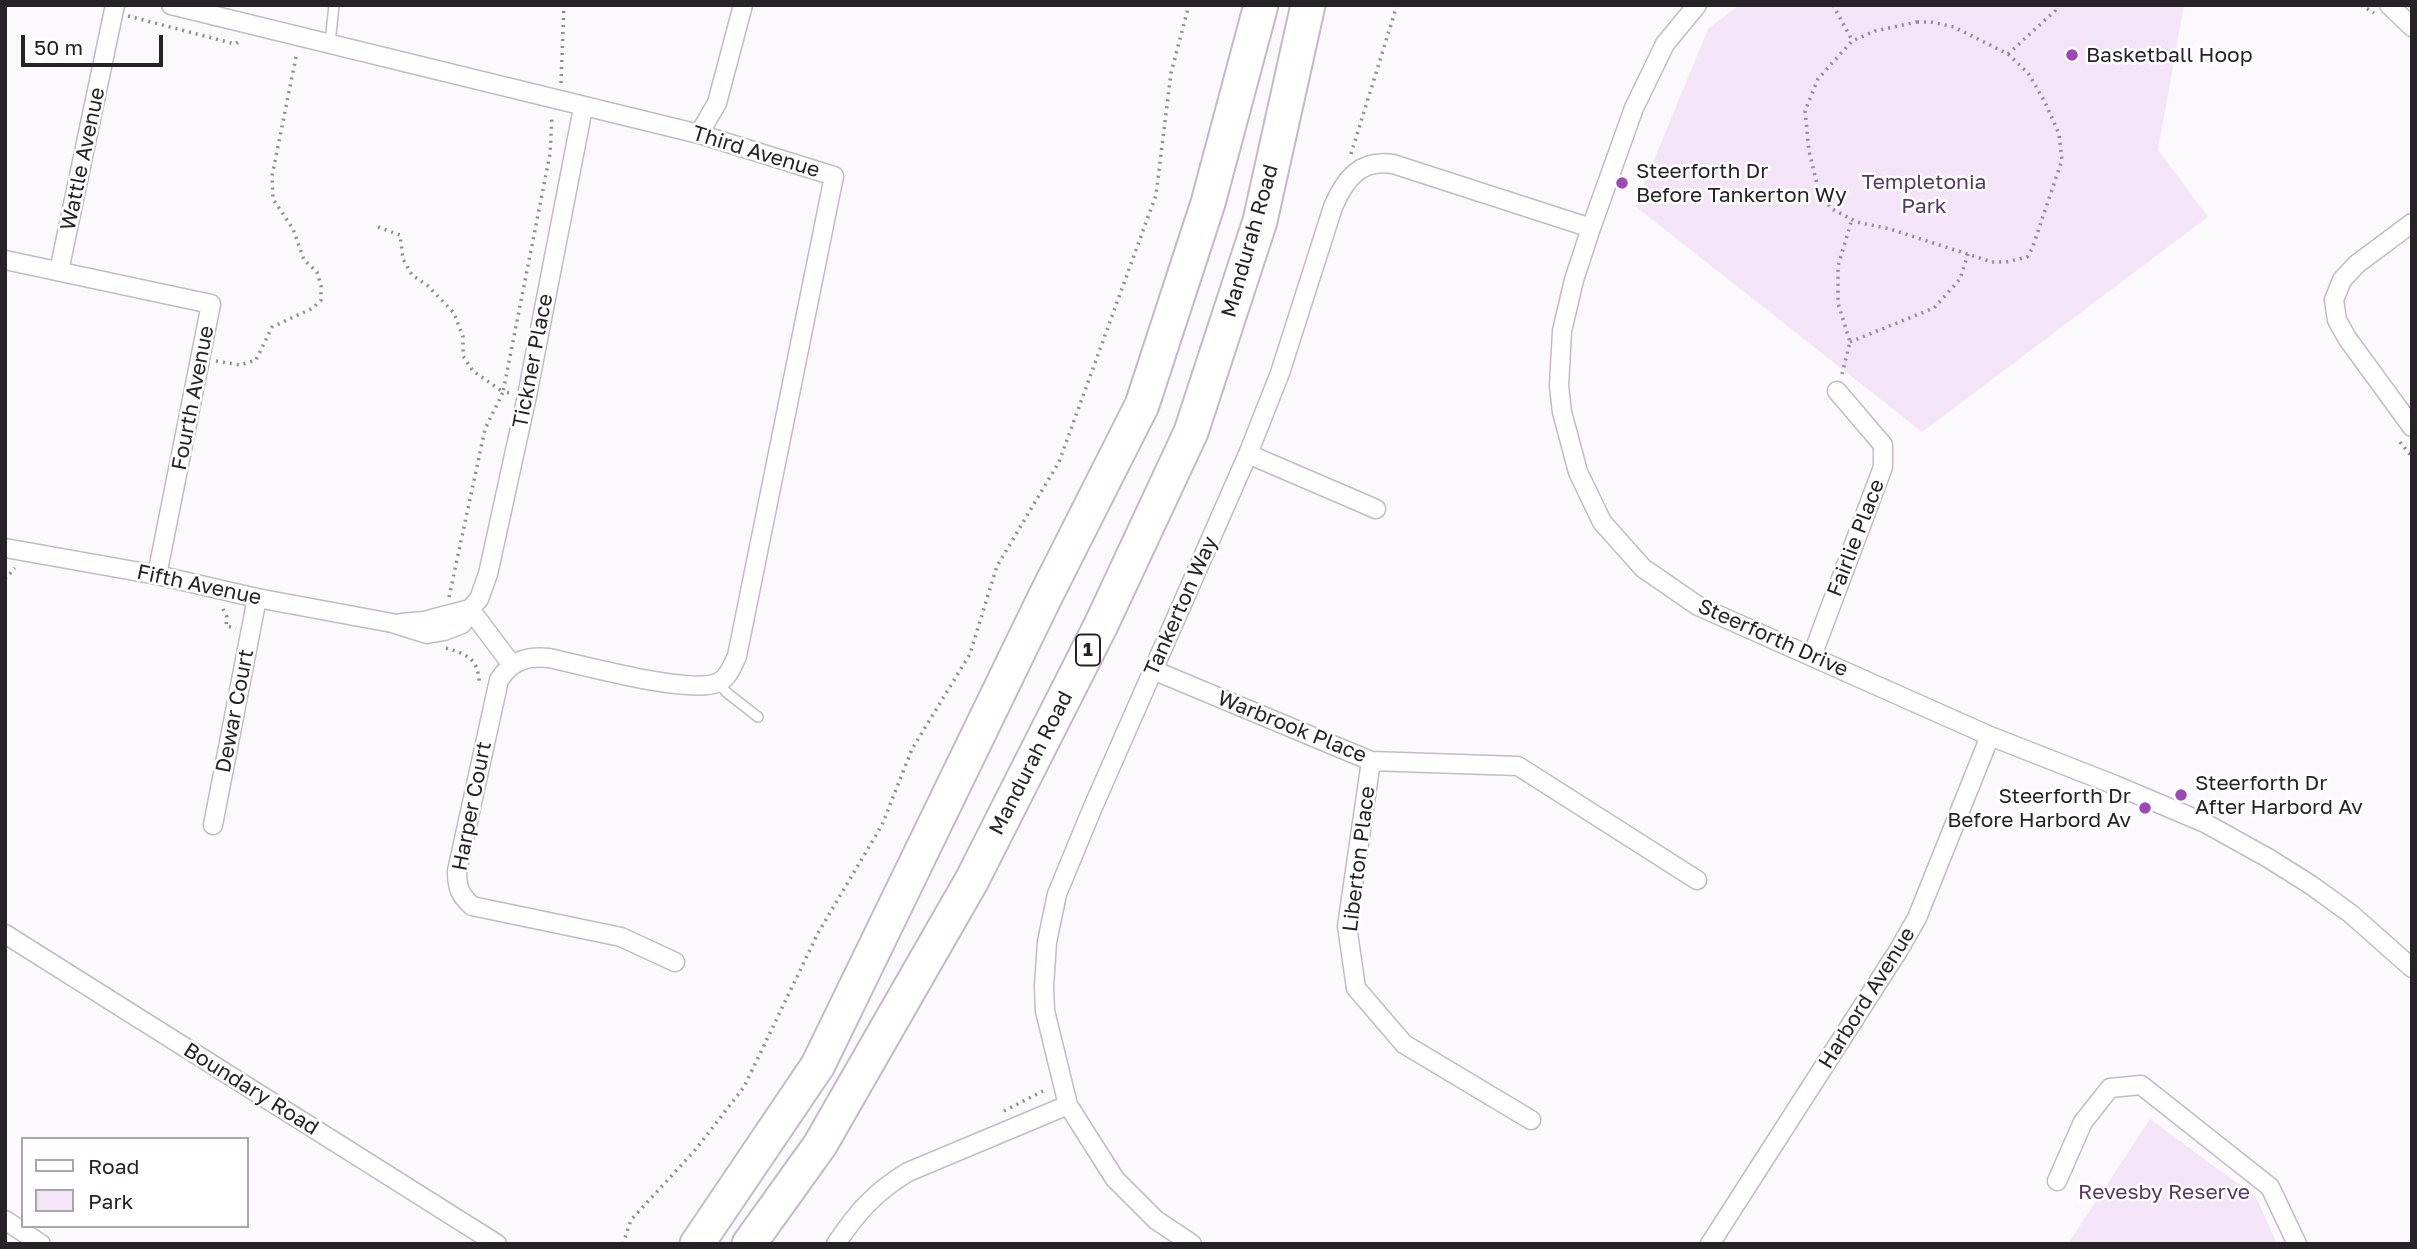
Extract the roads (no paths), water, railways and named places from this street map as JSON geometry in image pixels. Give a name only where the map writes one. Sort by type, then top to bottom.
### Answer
[{"type":"highway","points":[[697,1244],[818,1065],[1040,607],[1142,405],[1208,203],[1261,5]]},
{"type":"highway","name":"Mandurah Road","points":[[749,1244],[820,1145],[972,880],[1101,625],[1191,432],[1260,221],[1308,5]]},
{"type":"street","name":"Third Avenue","points":[[171,5],[699,134],[834,176],[737,656],[731,670],[719,682]]},
{"type":"street","points":[[699,134],[717,103],[743,5]]},
{"type":"street","points":[[2389,5],[2412,27]]},
{"type":"street","name":"Steerforth Drive","points":[[1693,6],[1665,44],[1634,108],[1591,228],[1562,331],[1559,386],[1569,445],[1589,498],[1602,522],[1643,568],[1698,606],[1990,736],[2167,806],[2205,823],[2269,858],[2351,914],[2412,968]]},
{"type":"street","name":"Wattle Avenue","points":[[59,271],[120,10]]},
{"type":"street","name":"Tickner Place","points":[[470,609],[479,598],[488,573],[527,396],[583,107]]},
{"type":"street","name":"Tankerton Way","points":[[1192,1244],[1156,1220],[1115,1179],[1068,1105],[1045,1011],[1047,942],[1057,894],[1248,454],[1280,373],[1333,207],[1350,175],[1380,162],[1394,164],[1591,228]]},
{"type":"street","points":[[2412,223],[2357,264],[2342,280],[2334,300],[2337,320],[2347,338],[2412,427]]},
{"type":"street","name":"Fourth Avenue","points":[[5,260],[211,304],[157,575]]},
{"type":"street","name":"Fairlie Place","points":[[1812,656],[1883,467],[1883,445],[1838,391]]},
{"type":"street","points":[[1248,454],[1376,509]]},
{"type":"street","name":"Fifth Avenue","points":[[5,548],[157,575],[257,598],[392,623],[426,634],[462,624],[470,609]]},
{"type":"street","name":"Dewar Court","points":[[213,825],[257,598]]},
{"type":"street","points":[[470,609],[512,664],[531,657],[549,658],[685,687],[719,682]]},
{"type":"street","name":"Fifth Avenue","points":[[392,623],[424,621],[470,609]]},
{"type":"street","name":"Harper Court","points":[[512,664],[499,680],[495,695],[457,871],[460,896],[472,906],[621,937],[675,962]]},
{"type":"street","name":"Warbrook Place","points":[[1153,670],[1371,761],[1518,766],[1697,880]]},
{"type":"street","name":"Harbord Avenue","points":[[1710,1244],[1891,963],[1917,918],[1990,736]]},
{"type":"street","name":"Liberton Place","points":[[1371,761],[1347,926],[1356,988],[1404,1044],[1531,1120]]},
{"type":"street","name":"Boundary Road","points":[[5,934],[497,1244]]},
{"type":"street","points":[[2057,1181],[2083,1122],[2110,1088],[2141,1085],[2270,1186],[2297,1244]]},
{"type":"street","points":[[836,1244],[856,1213],[884,1186],[908,1171],[1068,1105]]},
{"type":"street","points":[[5,1220],[41,1244]]},
{"type":"lane","points":[[330,43],[334,5]]},
{"type":"lane","points":[[719,682],[726,692],[758,717]]},
{"type":"place","name":"Basketball Hoop","points":[[2072,55]]},
{"type":"place","name":"Steerforth Dr Before Tankerton Wy","points":[[1622,183]]},
{"type":"place","name":"Steerforth Dr After Harbord Av","points":[[2181,795]]},
{"type":"place","name":"Steerforth Dr Before Harbord Av","points":[[2145,808]]},
{"type":"park label","name":"Templetonia Park","points":[[1924,194]]},
{"type":"park label","name":"Revesby Reserve","points":[[2164,1192]]}]
